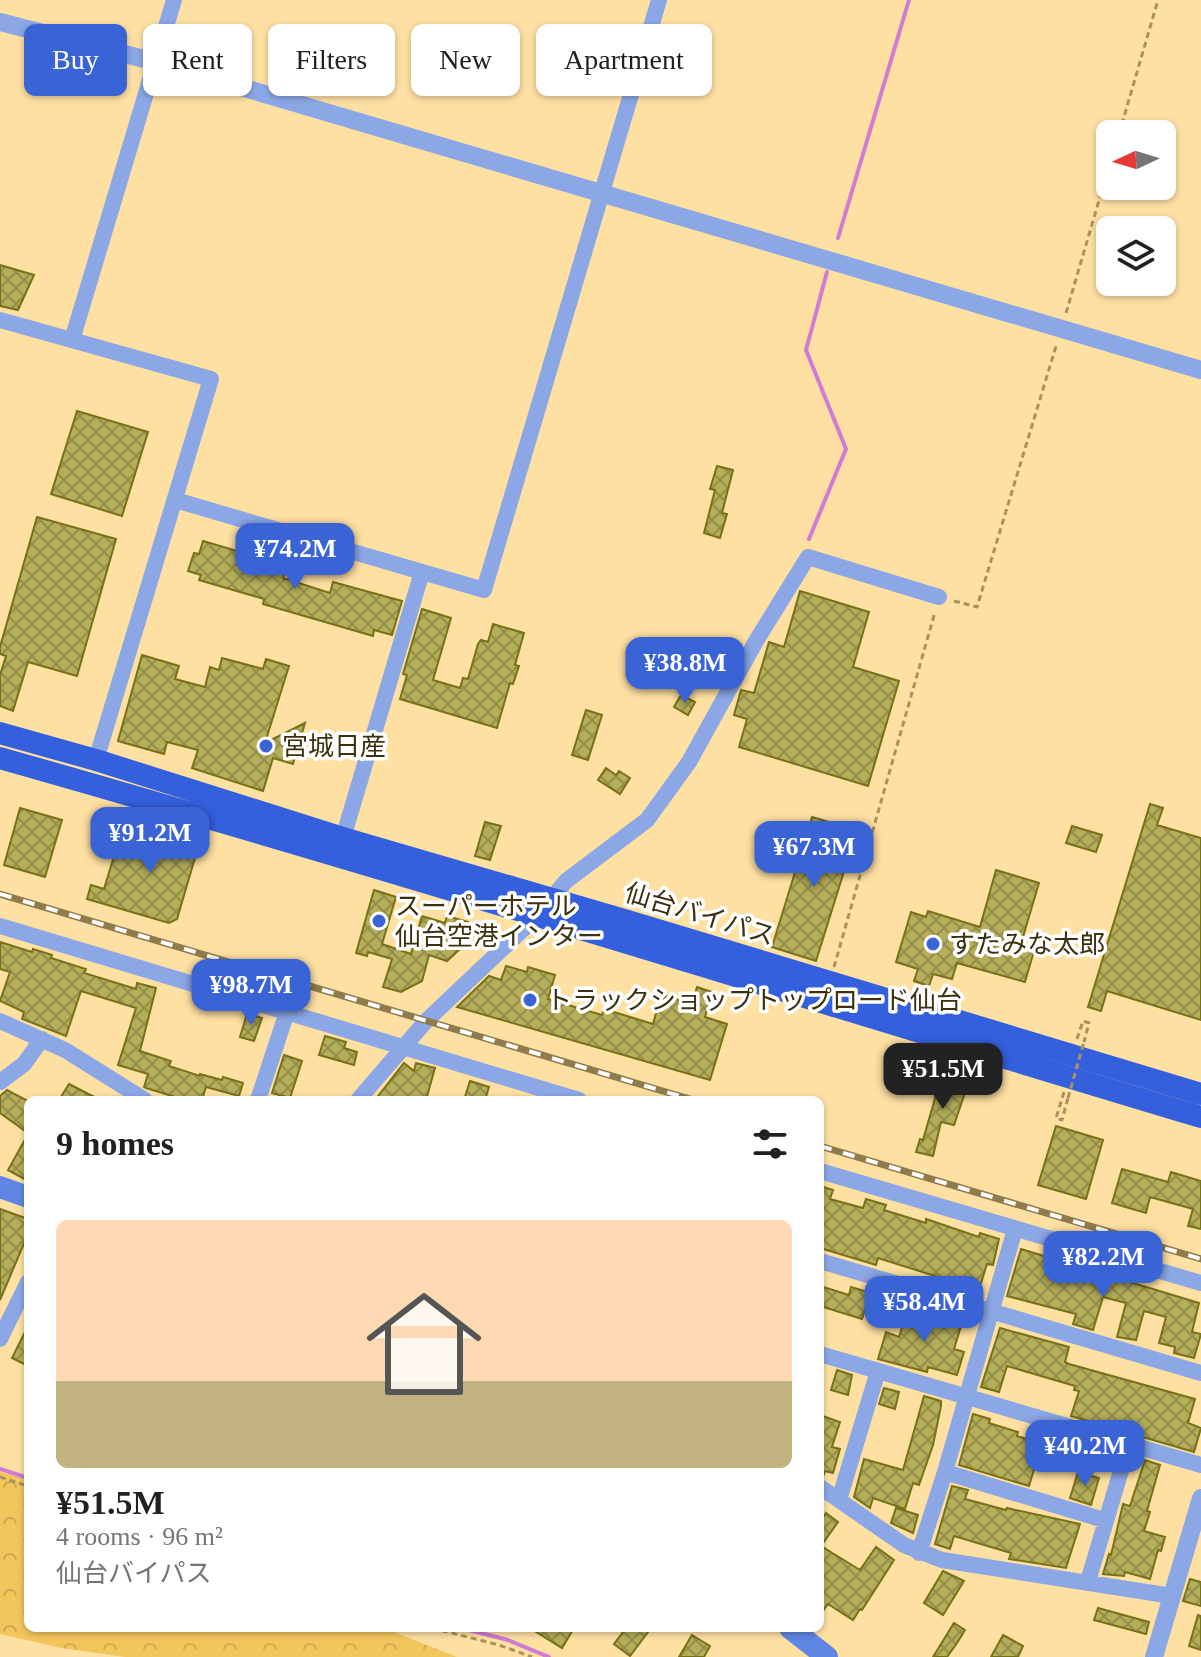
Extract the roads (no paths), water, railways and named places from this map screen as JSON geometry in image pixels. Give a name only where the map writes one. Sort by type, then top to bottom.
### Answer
[{"type":"highway","name":"仙台バイパス","points":[[0,733],[343,838],[542,908],[1201,1117]]},
{"type":"highway","name":"仙台バイパス","points":[[0,758],[315,848],[829,981],[1201,1094]]},
{"type":"main road","points":[[0,1187],[24,1196]]},
{"type":"main road","points":[[795,1632],[827,1657]]},
{"type":"street","points":[[167,24],[174,0]]},
{"type":"street","points":[[175,500],[484,590],[659,0]]},
{"type":"street","points":[[0,22],[143,59]]},
{"type":"street","points":[[252,90],[1201,370]]},
{"type":"street","points":[[72,340],[146,96]]},
{"type":"street","points":[[0,320],[211,379],[96,760]]},
{"type":"street","points":[[362,1096],[435,1012],[588,863],[647,820],[689,762],[756,641],[808,557],[939,597]]},
{"type":"street","points":[[343,838],[422,572]]},
{"type":"street","points":[[0,926],[565,1096]]},
{"type":"street","points":[[259,1096],[287,1012]]},
{"type":"street","points":[[0,1021],[65,1050],[139,1096]]},
{"type":"street","points":[[0,1082],[24,1064],[42,1039]]},
{"type":"street","points":[[824,1172],[1201,1283]]},
{"type":"street","points":[[919,1553],[1015,1229]]},
{"type":"street","points":[[824,1262],[1201,1373]]},
{"type":"street","points":[[0,1339],[24,1290]]},
{"type":"street","points":[[824,1355],[1201,1465]]},
{"type":"street","points":[[839,1500],[878,1371]]},
{"type":"street","points":[[1088,1581],[1129,1444]]},
{"type":"street","points":[[945,1472],[1104,1520]]},
{"type":"street","points":[[824,1490],[919,1553],[942,1560],[1172,1596]]},
{"type":"street","points":[[1154,1657],[1172,1596],[1193,1555],[1201,1498]]},
{"type":"waterway","points":[[838,238],[909,0]]},
{"type":"waterway","points":[[809,539],[846,449],[806,350],[827,272]]},
{"type":"waterway","points":[[0,1469],[24,1477]]},
{"type":"waterway","points":[[477,1632],[508,1640],[549,1657]]},
{"type":"railway","points":[[0,894],[680,1096]]},
{"type":"railway","points":[[824,1147],[1201,1259]]},
{"type":"place","name":"宮城日産","points":[[266,746]]},
{"type":"place","name":"スーパーホテル 仙台空港インター","points":[[379,921]]},
{"type":"place","name":"すたみな太郎","points":[[933,944]]},
{"type":"place","name":"トラックショップトップロード仙台","points":[[530,1000]]}]
